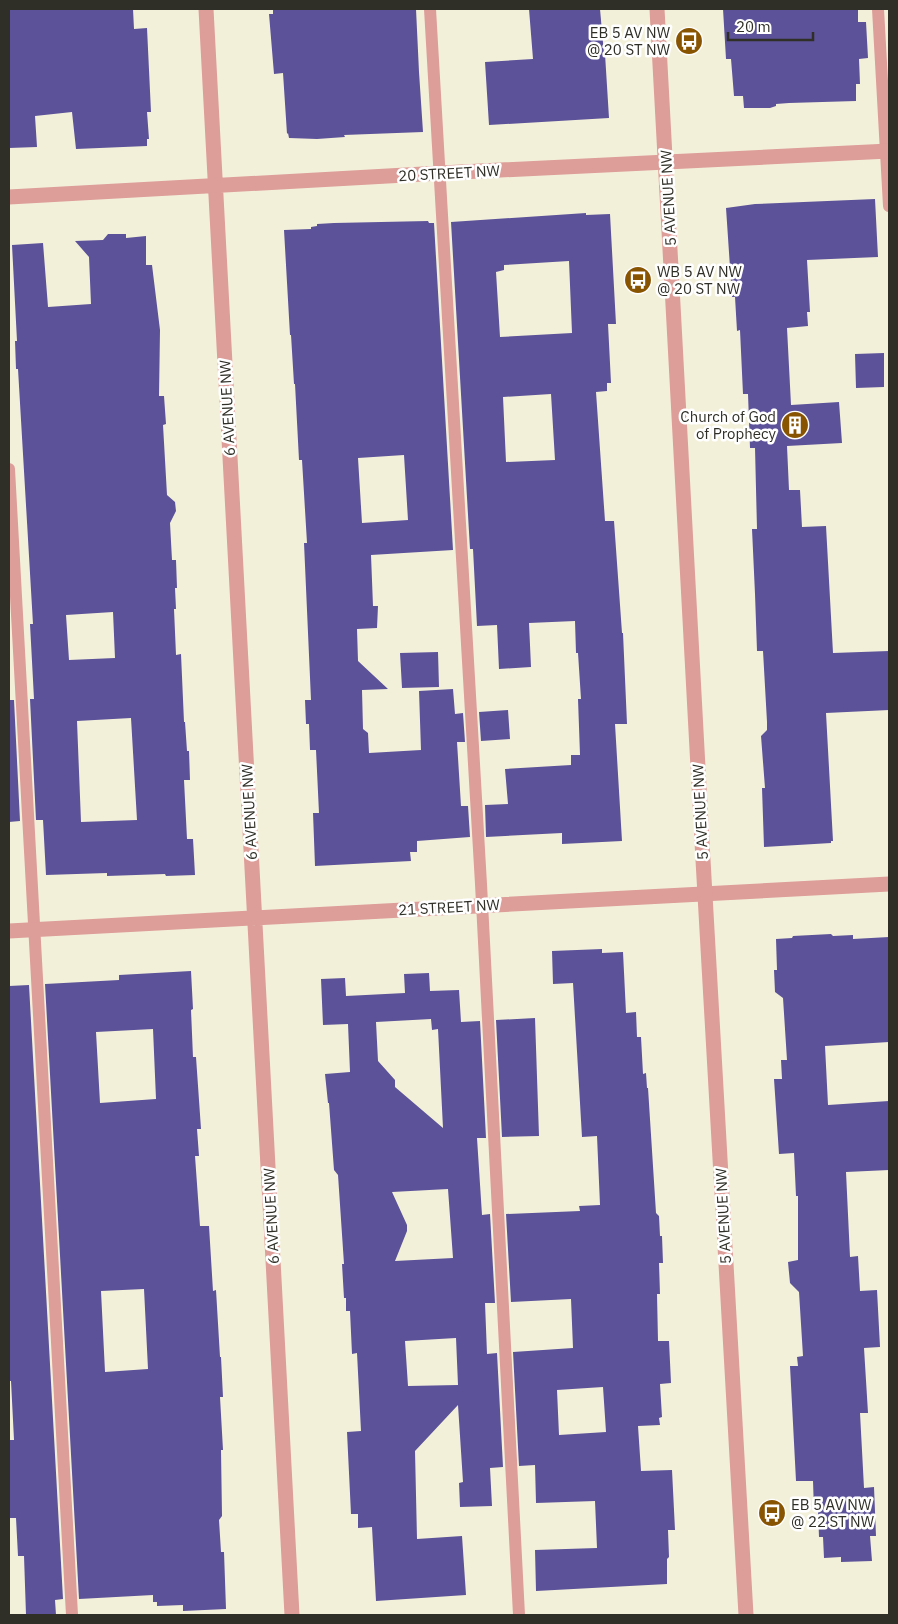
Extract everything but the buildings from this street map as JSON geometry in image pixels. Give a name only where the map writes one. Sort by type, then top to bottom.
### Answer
[{"type":"street","name":"6 AVENUE NW","points":[[206,9],[292,1615]]},
{"type":"street","name":"5 AVENUE NW","points":[[657,9],[667,161],[705,894],[746,1615]]},
{"type":"street","name":"20 STREET NW","points":[[9,197],[667,161],[888,151]]},
{"type":"street","name":"21 STREET NW","points":[[9,931],[254,919],[482,904],[889,884]]},
{"type":"lane","points":[[430,9],[482,904],[519,1615]]},
{"type":"lane","points":[[878,9],[888,151],[889,206]]},
{"type":"lane","points":[[9,469],[72,1615]]},
{"type":"place","name":"EB 5 AV NW @ 20 ST NW","points":[[689,41]]},
{"type":"place","name":"WB 5 AV NW @ 20 ST NW","points":[[638,280]]},
{"type":"place","name":"Church of God of Prophecy","points":[[795,425]]},
{"type":"place","name":"EB 5 AV NW @ 22 ST NW","points":[[772,1513]]}]
